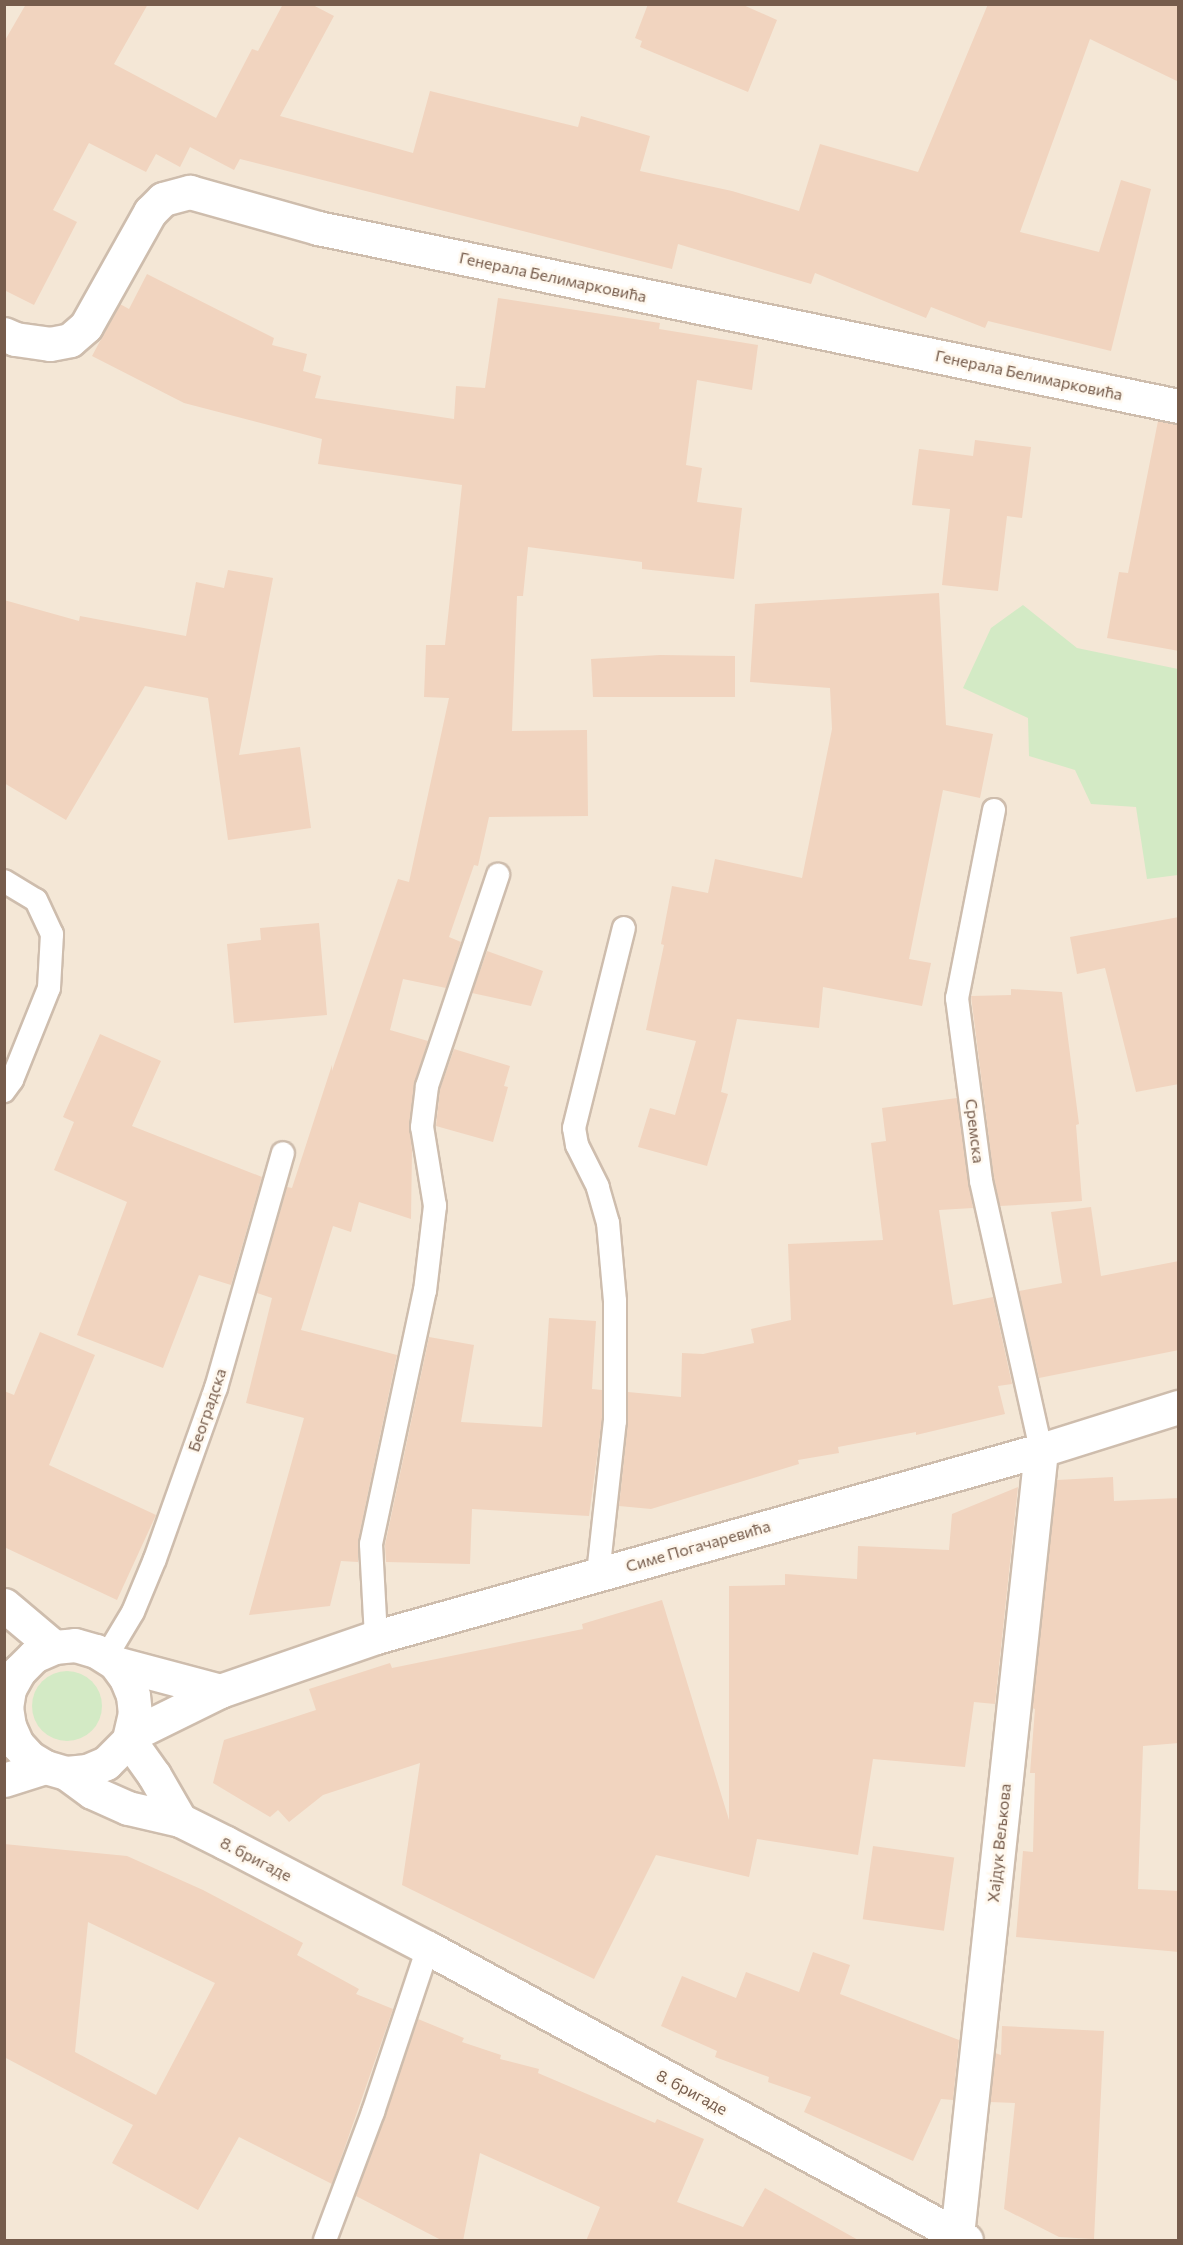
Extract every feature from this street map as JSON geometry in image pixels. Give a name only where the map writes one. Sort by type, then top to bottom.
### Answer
[{"type":"street","name":"Генерала Белимарковића","points":[[4,334],[15,339],[50,344],[70,340],[86,326],[150,212],[163,199],[190,192],[339,232],[1179,406]]},
{"type":"street","name":"Симе Погачаревића","points":[[130,1738],[220,1691],[376,1637],[1041,1450],[1179,1407]]},
{"type":"street","name":"Хајдук Вељкова","points":[[962,2238],[1041,1450]]},
{"type":"street","points":[[4,1605],[54,1647]]},
{"type":"street","points":[[4,1780],[56,1770],[87,1771],[106,1763],[130,1738],[135,1713],[133,1695],[126,1678],[110,1660],[96,1651],[75,1645],[54,1647],[34,1656],[19,1671],[7,1692],[6,1708],[9,1726],[17,1744],[30,1758],[56,1770]]},
{"type":"street","points":[[110,1660],[220,1691]]},
{"type":"street","points":[[130,1738],[180,1820]]},
{"type":"street","name":"8. бригаде","points":[[56,1770],[92,1792],[128,1808],[180,1820],[428,1948],[962,2238]]},
{"type":"lane","name":"Сремска","points":[[994,810],[957,998],[981,1180],[1041,1450]]},
{"type":"lane","points":[[376,1637],[371,1544],[425,1291],[435,1206],[422,1127],[428,1086],[498,875]]},
{"type":"lane","points":[[4,881],[36,900],[52,934],[49,988],[12,1080],[4,1091]]},
{"type":"lane","points":[[598,1575],[615,1421],[615,1301],[608,1223],[598,1187],[577,1145],[574,1128],[624,928]]},
{"type":"lane","name":"Београдска","points":[[110,1660],[134,1612],[151,1570],[216,1388],[284,1153]]},
{"type":"lane","points":[[325,2241],[373,2112],[428,1948]]},
{"type":"shaded area","points":[[5,5],[1178,5],[1178,2240],[5,2240]]},
{"type":"green space","points":[[1023,605],[1077,648],[1178,669],[1178,875],[1147,879],[1136,807],[1091,804],[1075,770],[1029,756],[1028,718],[963,688],[991,628]]},
{"type":"green space","points":[[67,1671],[80,1674],[92,1681],[99,1693],[102,1706],[99,1719],[92,1731],[80,1738],[67,1741],[54,1738],[42,1731],[35,1719],[32,1706],[35,1693],[42,1681],[54,1674]]},
{"type":"building","points":[[26,4],[148,4],[114,64],[216,118],[252,49],[258,51],[283,4],[311,4],[334,16],[280,116],[413,153],[430,91],[578,127],[581,116],[650,136],[640,171],[732,191],[799,211],[820,144],[918,172],[988,4],[1179,4],[1179,82],[1090,39],[1020,232],[1099,252],[1121,180],[1151,189],[1111,351],[988,321],[985,328],[931,307],[926,318],[815,273],[811,284],[678,244],[672,269],[240,159],[234,170],[190,147],[180,167],[156,154],[146,172],[89,143],[53,210],[77,222],[34,305],[4,290],[4,42]]},
{"type":"building","points":[[648,4],[741,4],[777,20],[748,92],[640,47],[642,41],[635,38]]},
{"type":"building","points":[[147,274],[274,338],[272,345],[307,354],[303,371],[321,376],[315,398],[454,419],[456,386],[485,388],[498,298],[660,323],[659,329],[758,345],[752,390],[697,380],[686,465],[702,468],[697,502],[742,508],[734,579],[642,569],[642,562],[528,547],[523,596],[517,596],[512,731],[587,730],[588,816],[489,817],[478,866],[474,865],[449,937],[461,942],[446,988],[403,979],[390,1030],[428,1041],[414,1084],[409,1125],[412,1150],[411,1219],[359,1202],[351,1232],[333,1226],[301,1330],[397,1355],[358,1541],[358,1562],[341,1561],[330,1606],[249,1615],[304,1418],[246,1403],[272,1298],[257,1293],[287,1187],[292,1188],[332,1065],[332,1071],[398,879],[409,882],[449,698],[424,697],[426,645],[445,645],[462,485],[318,464],[322,439],[184,403],[92,356],[120,304],[129,309]]},
{"type":"building","points":[[1158,421],[1179,424],[1179,651],[1107,638],[1119,572],[1128,573]]},
{"type":"building","points":[[975,440],[1031,447],[1022,518],[1007,516],[998,591],[942,585],[950,509],[912,505],[919,449],[973,456]]},
{"type":"building","points":[[228,570],[273,578],[239,755],[300,747],[311,828],[228,840],[208,698],[145,686],[66,820],[4,783],[4,600],[79,621],[80,616],[186,636],[196,582],[224,588]]},
{"type":"building","points":[[939,593],[946,725],[993,734],[980,798],[943,790],[909,959],[931,963],[922,1006],[823,987],[819,1028],[737,1019],[721,1092],[728,1094],[707,1166],[638,1147],[650,1108],[675,1115],[696,1041],[646,1030],[664,945],[661,944],[672,886],[708,893],[715,859],[802,878],[832,729],[830,688],[750,682],[755,604]]},
{"type":"building","points":[[660,655],[735,656],[735,697],[593,697],[591,659]]},
{"type":"building","points":[[1179,917],[1179,1084],[1136,1092],[1105,968],[1077,974],[1070,937]]},
{"type":"building","points":[[319,923],[327,1015],[234,1023],[227,944],[261,940],[260,928]]},
{"type":"building","points":[[487,951],[543,971],[531,1006],[472,993]]},
{"type":"building","points":[[1011,989],[1062,992],[1079,1124],[1076,1125],[1082,1201],[1000,1206],[994,1179],[971,996],[1011,995]]},
{"type":"building","points":[[100,1034],[161,1061],[132,1126],[262,1177],[231,1285],[199,1275],[163,1368],[77,1335],[127,1202],[54,1170],[74,1122],[63,1117]]},
{"type":"building","points":[[454,1049],[510,1066],[504,1086],[508,1087],[493,1142],[436,1126],[440,1089]]},
{"type":"building","points":[[957,1098],[973,1208],[939,1210],[953,1305],[993,1297],[1012,1384],[998,1386],[1005,1414],[916,1435],[916,1432],[838,1447],[839,1453],[798,1460],[799,1464],[651,1509],[619,1506],[628,1422],[628,1392],[681,1397],[682,1353],[703,1354],[754,1343],[751,1329],[791,1320],[788,1244],[883,1240],[871,1143],[886,1141],[882,1108]]},
{"type":"building","points":[[1091,1207],[1101,1276],[1179,1261],[1179,1350],[1039,1378],[1019,1291],[1062,1283],[1051,1212]]},
{"type":"building","points":[[549,1318],[596,1321],[592,1389],[602,1390],[602,1420],[589,1516],[472,1509],[470,1564],[386,1562],[385,1545],[429,1337],[474,1345],[461,1422],[542,1427]]},
{"type":"building","points":[[40,1332],[95,1355],[49,1465],[156,1515],[117,1600],[4,1547],[4,1391],[14,1395]]},
{"type":"building","points":[[1113,1477],[1114,1501],[1179,1498],[1179,1743],[1143,1746],[1138,1889],[1179,1891],[1179,1952],[1016,1937],[1023,1851],[1033,1852],[1035,1773],[1030,1773],[1035,1709],[1032,1708],[1057,1480]]},
{"type":"building","points":[[1018,1487],[995,1704],[974,1702],[965,1767],[873,1759],[858,1855],[757,1839],[749,1877],[656,1855],[594,1979],[402,1885],[420,1763],[323,1795],[289,1822],[278,1810],[270,1817],[213,1783],[224,1740],[316,1710],[309,1689],[390,1663],[392,1668],[583,1629],[582,1624],[662,1600],[729,1820],[729,1586],[785,1585],[785,1574],[857,1579],[858,1546],[949,1550],[952,1514]]},
{"type":"building","points":[[4,1844],[127,1856],[203,1890],[303,1943],[297,1955],[359,1989],[356,1994],[393,2009],[332,2184],[239,2137],[198,2210],[112,2163],[133,2125],[4,2057]],"holes":[[[88,1922],[215,1983],[156,2095],[75,2052]]]},
{"type":"building","points":[[873,1846],[954,1857],[944,1931],[863,1919]]},
{"type":"building","points":[[813,1952],[850,1965],[840,1994],[959,2040],[953,2100],[941,2099],[913,2161],[804,2112],[811,2097],[768,2082],[769,2077],[715,2057],[717,2051],[661,2026],[682,1976],[736,1998],[746,1972],[799,1992]]},
{"type":"building","points":[[418,2019],[464,2038],[462,2042],[501,2055],[500,2059],[539,2069],[538,2073],[655,2123],[657,2119],[704,2139],[677,2202],[743,2227],[765,2188],[860,2241],[586,2241],[600,2207],[480,2153],[463,2241],[443,2241],[356,2196]]},
{"type":"building","points":[[1002,2026],[1104,2031],[1094,2239],[1059,2237],[1004,2209],[1015,2103],[990,2102],[995,2053],[1001,2055]]}]
